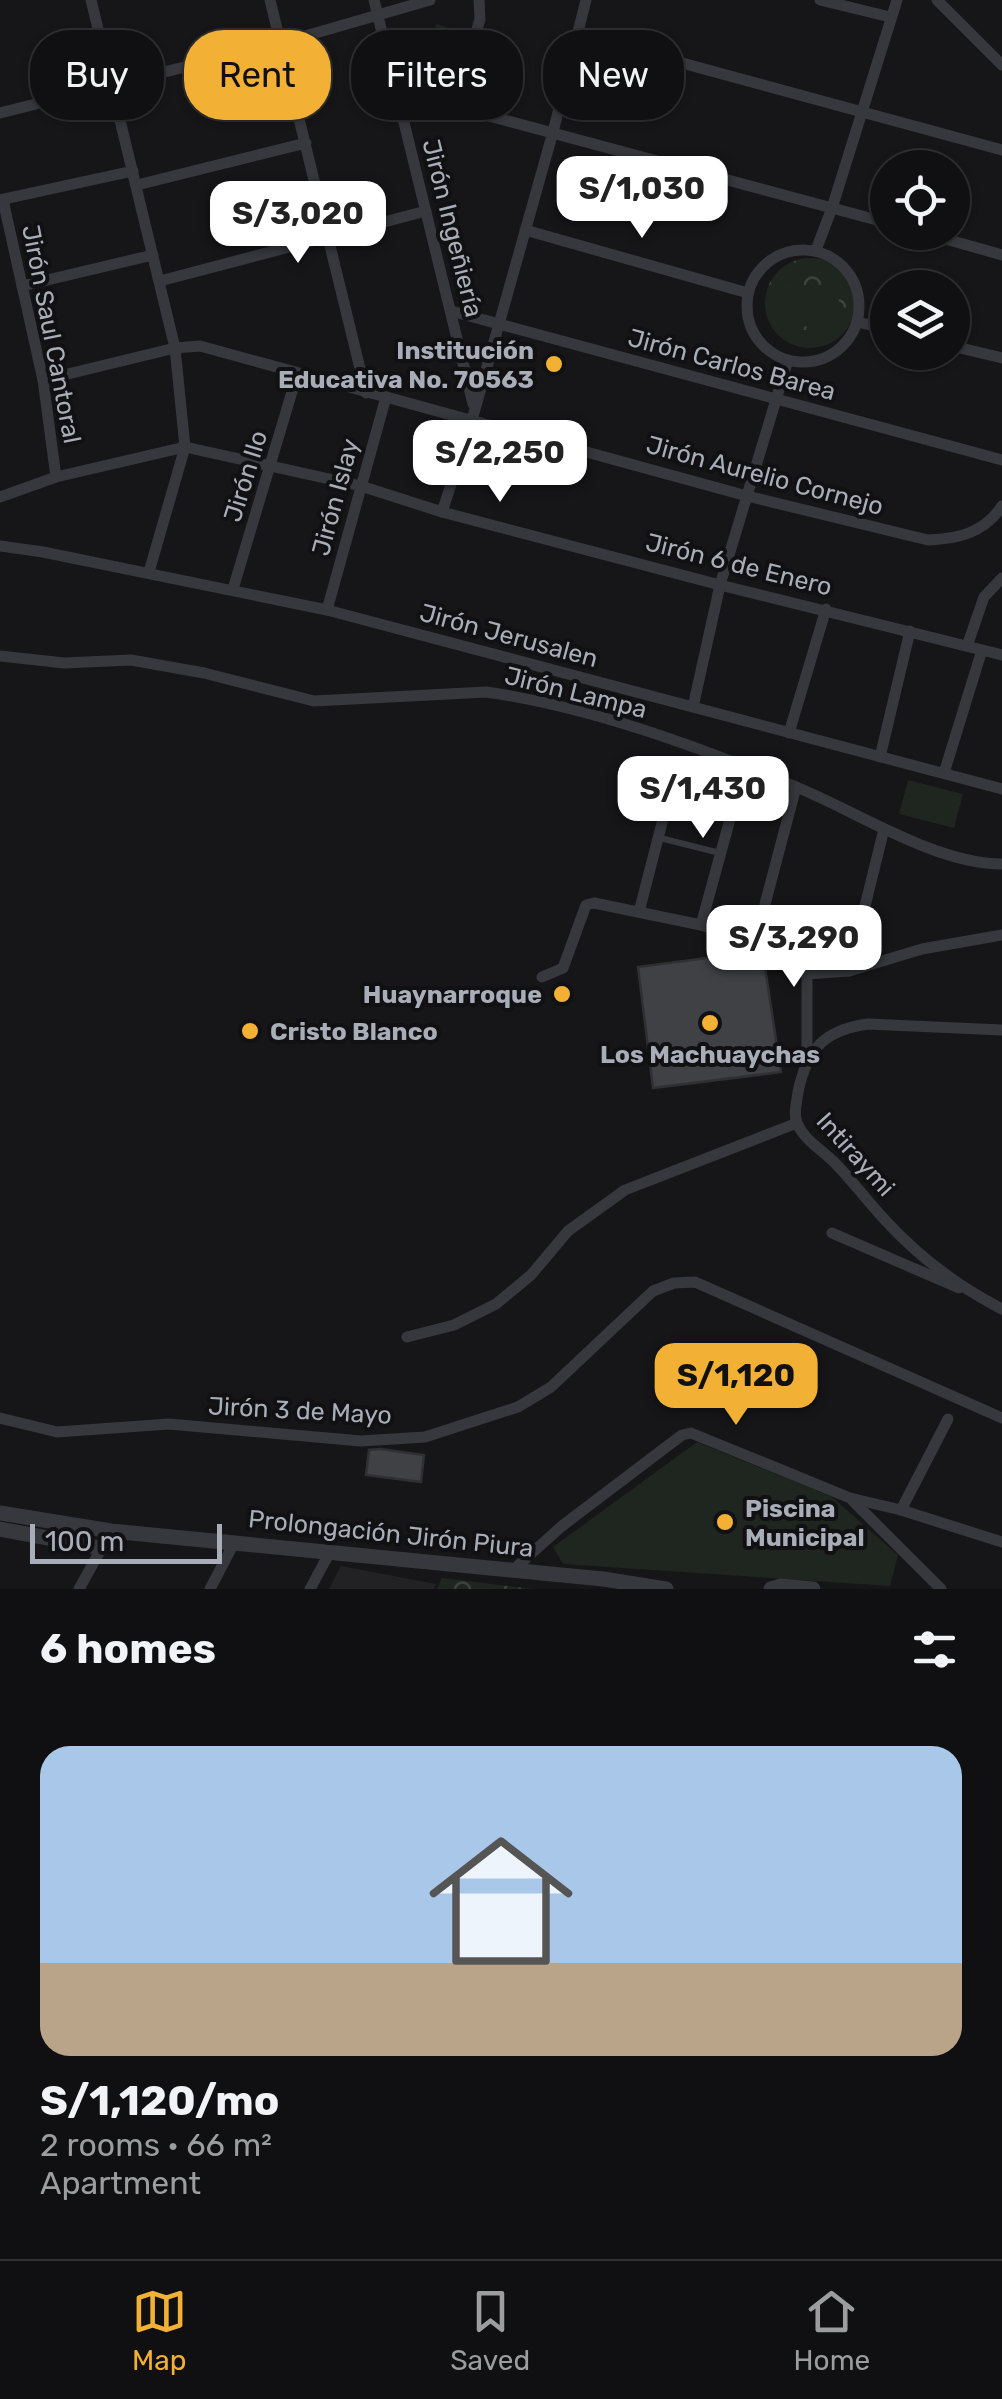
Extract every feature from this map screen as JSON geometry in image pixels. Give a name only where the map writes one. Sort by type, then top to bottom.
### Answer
[{"type":"street","points":[[91,0],[99,30]]},
{"type":"street","points":[[270,0],[278,30]]},
{"type":"street","name":"Jirón Ingeñiería","points":[[374,0],[382,30]]},
{"type":"street","points":[[326,30],[430,0]]},
{"type":"street","points":[[477,30],[480,0]]},
{"type":"street","points":[[580,30],[586,0]]},
{"type":"street","points":[[820,0],[890,17]]},
{"type":"street","points":[[816,250],[897,0]]},
{"type":"street","points":[[936,0],[1002,65]]},
{"type":"street","points":[[684,64],[1002,150]]},
{"type":"street","points":[[0,113],[30,105]]},
{"type":"street","points":[[122,120],[174,348],[185,447],[149,572]]},
{"type":"street","points":[[300,120],[366,393]]},
{"type":"street","name":"Jirón Ingeñiería","points":[[403,120],[473,414]]},
{"type":"street","points":[[508,120],[870,218]]},
{"type":"street","points":[[442,512],[556,120]]},
{"type":"street","points":[[136,185],[306,143]]},
{"type":"street","points":[[2,200],[134,172]]},
{"type":"street","name":"Jirón Saul Cantoral","points":[[2,200],[43,380],[56,476]]},
{"type":"street","points":[[160,281],[426,212]]},
{"type":"street","points":[[525,230],[748,292]]},
{"type":"street","points":[[970,245],[1002,254]]},
{"type":"street","points":[[794,250],[816,250],[847,270],[856,285],[860,303],[858,322],[848,341],[830,356],[810,362],[788,360],[768,350],[754,334],[747,314],[748,292],[757,272],[773,257],[794,250]]},
{"type":"street","points":[[22,286],[153,255]]},
{"type":"street","name":"Jirón Carlos Barea","points":[[451,310],[1002,460]]},
{"type":"street","points":[[858,322],[870,325]]},
{"type":"street","name":"Jirón Aurelio Cornejo","points":[[43,380],[174,348],[200,346],[366,393],[473,414],[747,496],[928,540],[955,540],[976,532],[1002,506]]},
{"type":"street","points":[[970,350],[1002,358]]},
{"type":"street","points":[[694,707],[720,585],[788,360]]},
{"type":"street","name":"Jirón Ilo","points":[[234,589],[298,375]]},
{"type":"street","name":"Jirón Islay","points":[[328,610],[386,397]]},
{"type":"street","name":"Jirón 6 de Enero","points":[[0,497],[56,476],[185,447],[362,486],[442,512],[1002,655]]},
{"type":"street","name":"Jirón Jerusalen","points":[[0,546],[149,572],[328,610],[1002,789]]},
{"type":"street","points":[[967,646],[984,597],[1002,578]]},
{"type":"street","points":[[789,734],[826,609]]},
{"type":"street","points":[[880,757],[910,631]]},
{"type":"street","points":[[944,773],[982,650]]},
{"type":"street","name":"Jirón Lampa","points":[[0,656],[64,663],[131,660],[204,673],[314,701],[486,692],[507,695],[625,724],[796,787],[956,856],[1002,864]]},
{"type":"street","points":[[701,925],[744,768]]},
{"type":"street","points":[[639,912],[672,784]]},
{"type":"street","points":[[755,942],[796,787]]},
{"type":"street","points":[[849,971],[884,828]]},
{"type":"street","points":[[542,977],[563,968],[586,905],[594,902],[701,925],[755,942],[807,974],[849,971],[922,948],[1002,935]]},
{"type":"street","name":"Intiraymi","points":[[807,974],[807,1057],[795,1111],[797,1124],[913,1248],[976,1296],[1002,1308]]},
{"type":"street","points":[[807,1057],[828,1036],[868,1024],[1002,1030]]},
{"type":"street","points":[[406,1337],[454,1325],[496,1304],[531,1276],[568,1231],[625,1190],[797,1124]]},
{"type":"street","points":[[832,1233],[976,1296]]},
{"type":"street","name":"Jirón 3 de Mayo","points":[[0,1418],[57,1432],[170,1424],[362,1442],[425,1437],[518,1406],[551,1387],[654,1291],[674,1283],[695,1282],[1002,1418]]},
{"type":"street","points":[[901,1510],[948,1419]]},
{"type":"street","points":[[512,1570],[562,1526],[682,1435],[691,1433],[850,1498],[1002,1542]]},
{"type":"street","points":[[850,1498],[941,1589]]},
{"type":"street","points":[[1,1527],[101,1548]]},
{"type":"street","name":"Prolongación Jirón Piura","points":[[1,1527],[234,1543],[666,1589]]},
{"type":"street","points":[[79,1589],[111,1532]]},
{"type":"street","points":[[210,1589],[234,1543]]},
{"type":"street","points":[[310,1589],[330,1552]]},
{"type":"street","points":[[770,1589],[813,1589]]},
{"type":"lane","points":[[658,838],[721,853]]},
{"type":"shaded area","points":[[341,1566],[436,1584],[434,1589],[329,1589]]},
{"type":"green space","points":[[436,24],[458,30],[434,30]]},
{"type":"green space","points":[[810,258],[842,271],[855,303],[842,335],[810,348],[778,335],[765,303],[778,271]]},
{"type":"green space","points":[[784,280],[840,295],[831,333],[774,318]]},
{"type":"green space","points":[[908,780],[963,794],[954,828],[899,814]]},
{"type":"green space","name":"Piscina Municipal","points":[[697,1442],[832,1497],[898,1555],[890,1586],[563,1564],[553,1547]]},
{"type":"green space","points":[[442,1578],[532,1589],[437,1589]]},
{"type":"building","name":"Los Machuaychas","points":[[737,954],[764,961],[781,1072],[653,1088],[638,967]]},
{"type":"building","points":[[369,1450],[424,1455],[421,1482],[366,1475]]},
{"type":"place","name":"Institución Educativa No. 70563","points":[[554,364]]},
{"type":"place","name":"Huaynarroque","points":[[562,994]]},
{"type":"place","name":"Los Machuaychas","points":[[710,1023]]},
{"type":"place","name":"Cristo Blanco","points":[[250,1031]]},
{"type":"place","name":"Piscina Municipal","points":[[725,1522]]}]
